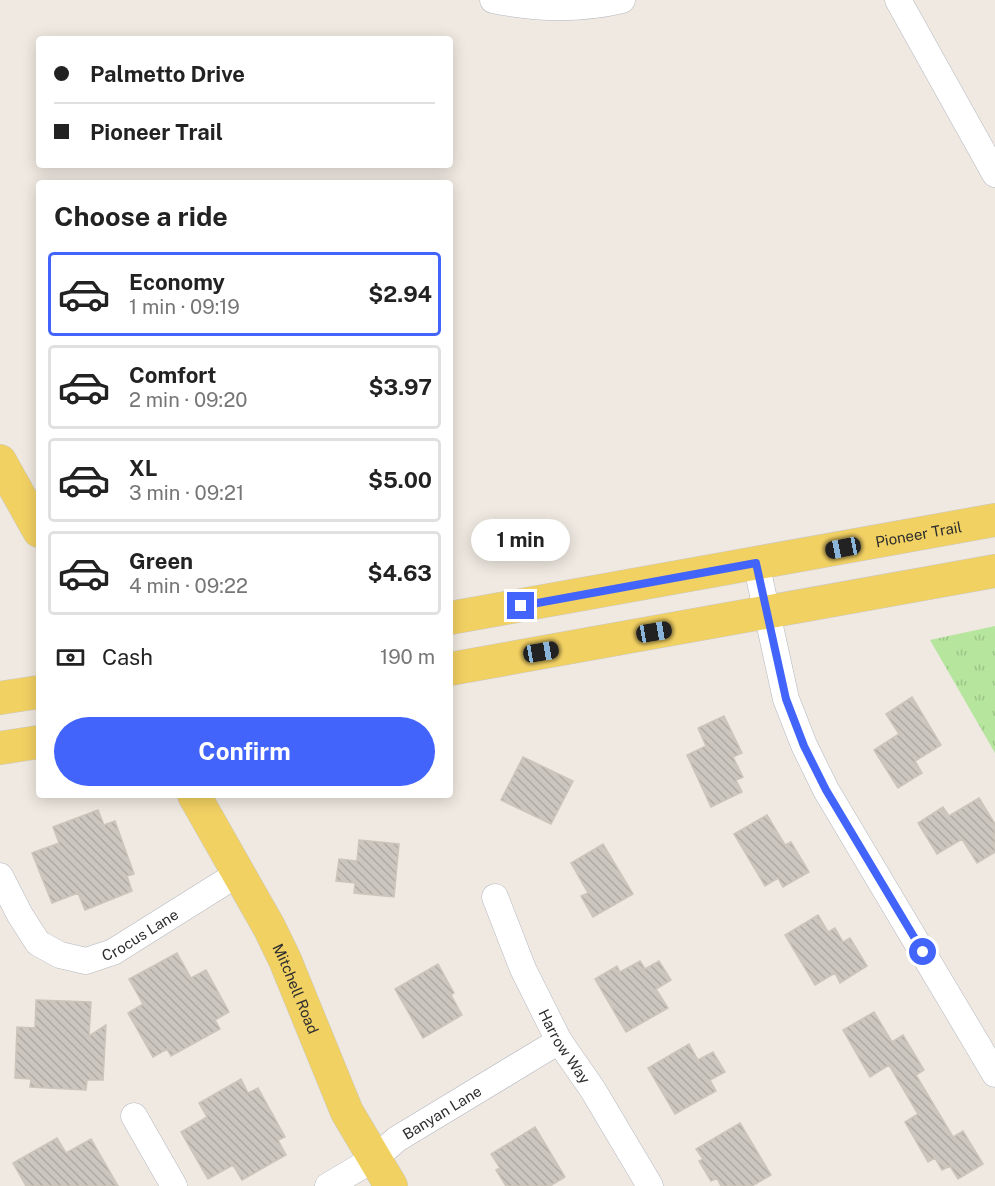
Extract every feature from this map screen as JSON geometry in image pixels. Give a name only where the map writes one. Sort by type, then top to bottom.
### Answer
[{"type":"main road","points":[[0,461],[36,526]]},
{"type":"main road","name":"Pioneer Trail","points":[[453,617],[995,520]]},
{"type":"main road","points":[[453,668],[995,571]]},
{"type":"main road","points":[[0,698],[36,692]]},
{"type":"main road","points":[[0,748],[36,742]]},
{"type":"main road","name":"Mitchell Road","points":[[196,798],[269,927],[285,960],[347,1112],[383,1172]]},
{"type":"street","points":[[493,0],[556,8],[622,0]]},
{"type":"street","points":[[898,0],[995,174]]},
{"type":"street","points":[[756,563],[786,699],[809,754],[826,790],[995,1074]]},
{"type":"street","name":"Crocus Lane","points":[[0,876],[20,915],[38,942],[60,955],[86,961],[113,952],[238,873]]},
{"type":"street","name":"Harrow Way","points":[[495,897],[523,969],[559,1041],[593,1090],[650,1186]]},
{"type":"street","name":"Banyan Lane","points":[[328,1186],[383,1172],[397,1139],[559,1041]]},
{"type":"street","points":[[134,1116],[174,1186]]},
{"type":"green space","points":[[995,626],[995,753],[930,640]]},
{"type":"building","points":[[912,697],[941,745],[915,761],[922,773],[898,788],[874,750],[899,734],[886,714]]},
{"type":"building","points":[[724,716],[742,753],[733,757],[743,777],[736,780],[742,792],[711,807],[687,755],[706,746],[698,728]]},
{"type":"building","points":[[523,757],[573,781],[551,824],[501,800]]},
{"type":"building","points":[[979,798],[995,824],[995,852],[977,863],[962,839],[937,854],[918,823],[943,807],[949,816]]},
{"type":"building","points":[[98,810],[104,825],[115,821],[134,874],[127,876],[132,891],[85,910],[78,893],[52,903],[32,853],[59,843],[53,827]]},
{"type":"building","points":[[767,815],[785,845],[791,842],[809,872],[783,887],[778,878],[765,886],[734,834]]},
{"type":"building","points":[[359,840],[399,844],[394,897],[354,893],[355,883],[336,881],[339,859],[357,861]]},
{"type":"building","points":[[603,844],[633,894],[593,917],[581,896],[588,893],[571,863]]},
{"type":"building","points":[[818,915],[828,932],[835,928],[843,942],[850,938],[867,966],[840,983],[835,973],[815,985],[785,935]]},
{"type":"building","points":[[177,953],[191,978],[206,970],[229,1012],[215,1020],[220,1029],[171,1056],[167,1049],[153,1057],[128,1013],[143,1004],[129,979]]},
{"type":"building","points":[[640,961],[645,969],[659,961],[671,980],[656,989],[668,1008],[626,1032],[595,979],[617,966],[620,972]]},
{"type":"building","points":[[438,964],[454,993],[451,995],[462,1015],[423,1038],[395,989]]},
{"type":"building","points":[[36,1000],[91,1002],[89,1036],[106,1025],[103,1080],[87,1080],[86,1090],[30,1087],[31,1079],[15,1078],[17,1027],[35,1028]]},
{"type":"building","points":[[874,1012],[892,1042],[903,1035],[924,1070],[916,1075],[953,1137],[963,1131],[983,1164],[958,1179],[950,1166],[942,1170],[935,1158],[928,1162],[905,1122],[918,1114],[889,1065],[870,1077],[843,1030]]},
{"type":"building","points":[[689,1044],[698,1060],[713,1052],[725,1072],[710,1080],[716,1091],[675,1114],[648,1068]]},
{"type":"building","points":[[241,1079],[248,1093],[258,1088],[285,1137],[278,1140],[286,1155],[242,1180],[233,1165],[208,1179],[181,1132],[207,1117],[199,1103]]},
{"type":"building","points":[[740,1123],[771,1175],[752,1186],[721,1186],[717,1178],[711,1181],[699,1161],[703,1159],[696,1149]]},
{"type":"building","points":[[535,1127],[565,1177],[550,1186],[506,1186],[496,1170],[500,1168],[491,1154]]},
{"type":"building","points":[[57,1138],[66,1153],[91,1139],[118,1186],[26,1186],[13,1163]]},
{"type":"route","points":[[521,606],[756,563],[786,699],[804,746],[826,790],[923,952]]}]
